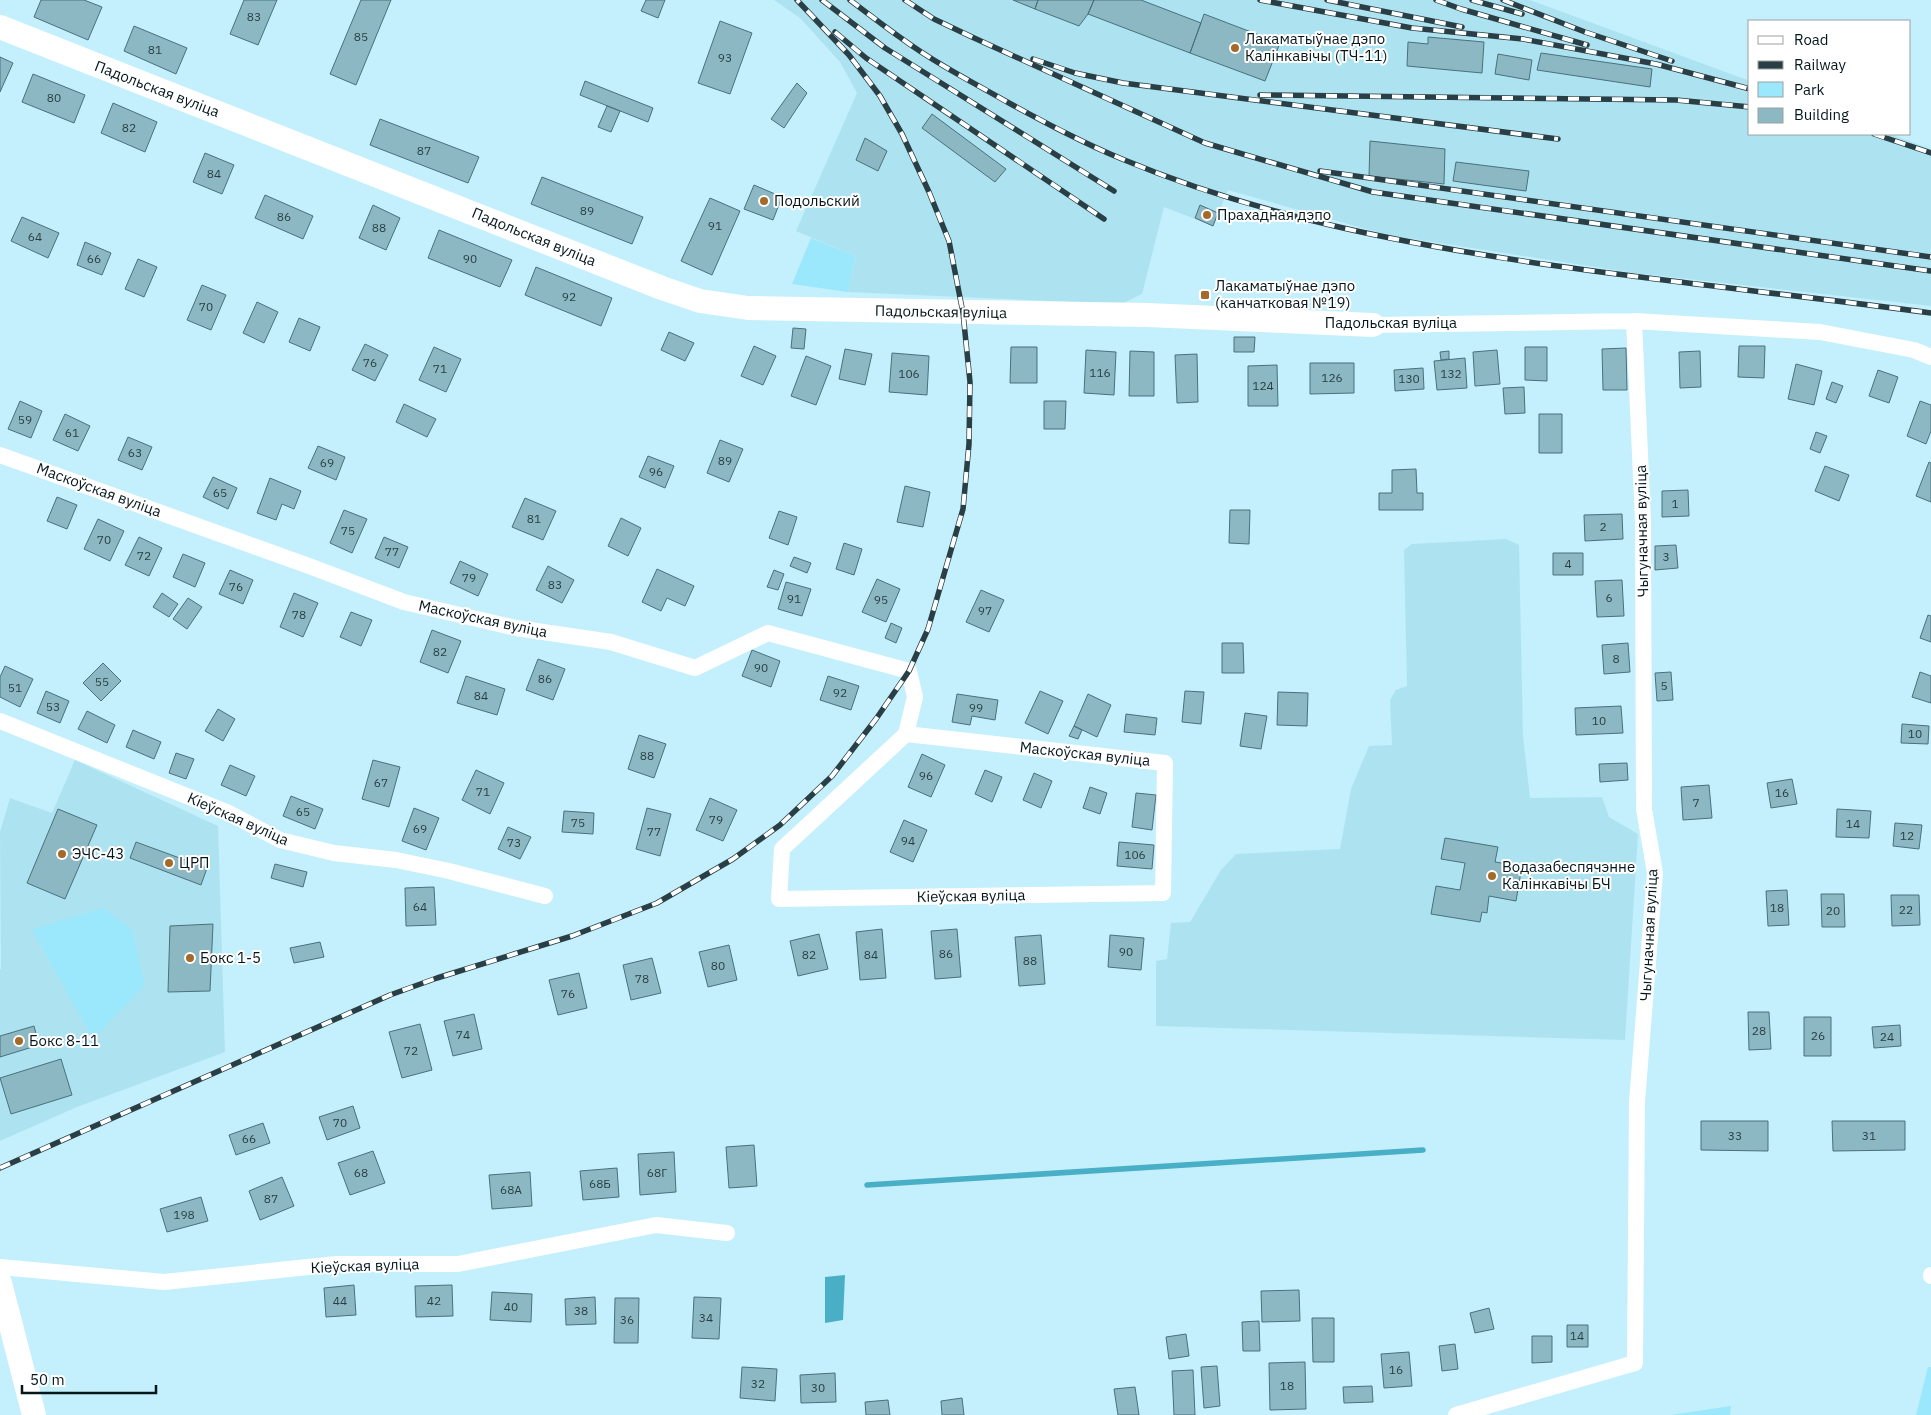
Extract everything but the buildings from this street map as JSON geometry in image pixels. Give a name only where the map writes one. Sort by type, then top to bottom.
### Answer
[{"type":"street","name":"Падольская вуліца","points":[[0,27],[639,279],[700,301],[748,308],[1147,316],[1373,325],[1634,322],[1820,332],[1914,350],[1931,357]]},
{"type":"street","name":"Чыгуначная вуліца","points":[[1456,1415],[1635,1363],[1637,1102],[1655,873],[1644,809],[1643,521],[1634,322]]},
{"type":"street","name":"Маскоўская вуліца","points":[[0,455],[404,602],[516,628],[611,642],[695,668],[768,633],[909,671],[915,697],[906,734],[1165,763],[1163,893]]},
{"type":"street","name":"Кіеўская вуліца","points":[[0,721],[228,814],[280,840],[334,853],[422,865],[545,896]]},
{"type":"street","name":"Кіеўская вуліца","points":[[906,734],[782,848],[779,899],[1163,893]]},
{"type":"street","name":"Кіеўская вуліца","points":[[0,1267],[164,1282],[337,1264],[458,1264],[656,1225],[727,1233]]},
{"type":"street","points":[[0,1283],[34,1415]]},
{"type":"shaded area","name":"Лакаматыўнае дэпо Калінкавічы (ТЧ-11)","points":[[774,0],[1530,0],[1748,80],[1748,135],[1893,135],[1931,149],[1931,306],[1634,273],[1387,235],[1228,190],[1213,226],[1164,207],[1142,294],[1121,304],[848,292],[855,256],[796,231],[857,93],[840,62],[800,18]]},
{"type":"shaded area","name":"Водазабеспячэнне Калінкавічы БЧ","points":[[1506,539],[1519,545],[1523,736],[1530,798],[1602,797],[1609,817],[1638,834],[1625,1040],[1156,1026],[1156,961],[1167,959],[1171,923],[1190,922],[1221,870],[1236,854],[1340,849],[1351,789],[1369,746],[1392,745],[1390,700],[1396,690],[1407,686],[1404,550],[1412,544]]},
{"type":"shaded area","name":"ЭЧС-43","points":[[75,760],[218,826],[225,1052],[77,1107],[0,1141],[0,832],[10,798],[52,813]]},
{"type":"shaded area","points":[[845,1275],[843,1320],[825,1323],[825,1277]]},
{"type":"green space","points":[[811,238],[855,256],[848,292],[792,284]]},
{"type":"green space","points":[[104,908],[132,930],[145,985],[93,1039],[32,929]]},
{"type":"green space","points":[[1928,1367],[1931,1367],[1931,1415],[1916,1415]]},
{"type":"green space","points":[[1731,1406],[1730,1415],[1671,1415]]},
{"type":"waterway","points":[[867,1185],[1423,1150]]},
{"type":"railway","points":[[0,1168],[390,995],[437,978],[572,936],[657,903],[733,859],[780,825],[832,776],[876,719],[909,671],[928,629],[963,509],[969,444],[970,382],[963,313],[949,241],[902,134],[880,96],[849,55],[797,0]]},
{"type":"railway","points":[[822,0],[885,48],[1114,191]]},
{"type":"railway","points":[[850,0],[940,64],[1079,140],[1173,179],[1226,197],[1332,226],[1495,257],[1645,278],[1931,313]]},
{"type":"railway","points":[[905,0],[934,19],[1205,143],[1373,192],[1931,271]]},
{"type":"railway","points":[[1260,0],[1412,28],[1523,39],[1656,64],[1748,88]]},
{"type":"railway","points":[[1327,0],[1462,27]]},
{"type":"railway","points":[[1436,0],[1587,45]]},
{"type":"railway","points":[[1472,0],[1522,14]]},
{"type":"railway","points":[[1503,0],[1585,32],[1672,61]]},
{"type":"railway","points":[[835,32],[866,58],[1104,219]]},
{"type":"railway","points":[[1033,59],[1075,73],[1123,83],[1558,139]]},
{"type":"railway","points":[[1260,95],[1676,100],[1748,107]]},
{"type":"railway","points":[[1877,135],[1931,153]]},
{"type":"railway","points":[[1320,171],[1931,257]]},
{"type":"place","name":"Лакаматыўнае дэпо Калінкавічы (ТЧ-11)","points":[[1235,48]]},
{"type":"place","name":"Подольский","points":[[764,201]]},
{"type":"place","name":"Прахадная дэпо","points":[[1207,215]]},
{"type":"place","name":"Лакаматыўнае дэпо (канчатковая №19)","points":[[1205,295]]},
{"type":"place","name":"ЭЧС-43","points":[[62,854]]},
{"type":"place","name":"ЦРП","points":[[169,863]]},
{"type":"place","name":"Водазабеспячэнне Калінкавічы БЧ","points":[[1492,876]]},
{"type":"place","name":"Бокс 1-5","points":[[190,958]]},
{"type":"place","name":"Бокс 8-11","points":[[19,1041]]}]
